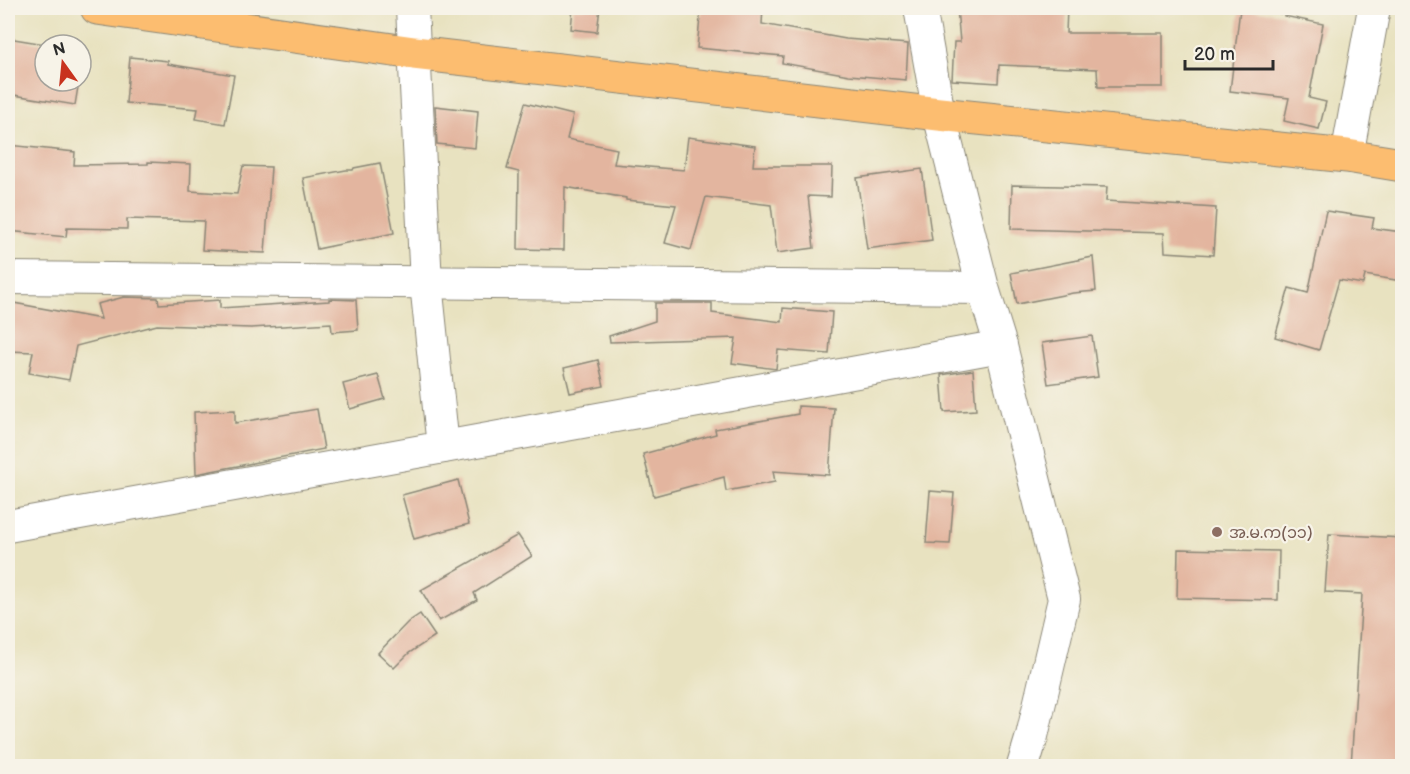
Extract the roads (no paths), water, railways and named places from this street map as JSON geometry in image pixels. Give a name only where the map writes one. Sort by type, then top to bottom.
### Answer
[{"type":"highway","points":[[97,8],[414,53],[939,114],[1347,156],[1402,165]]},
{"type":"street","points":[[412,8],[426,283],[443,447]]},
{"type":"street","points":[[920,8],[939,114],[983,288],[1001,346],[1064,599],[1023,766]]},
{"type":"street","points":[[1347,156],[1374,8]]},
{"type":"street","points":[[8,278],[983,288]]},
{"type":"street","points":[[8,526],[1001,346]]},
{"type":"place","name":"အ.မ.က(၁၁)","points":[[1217,532]]}]
